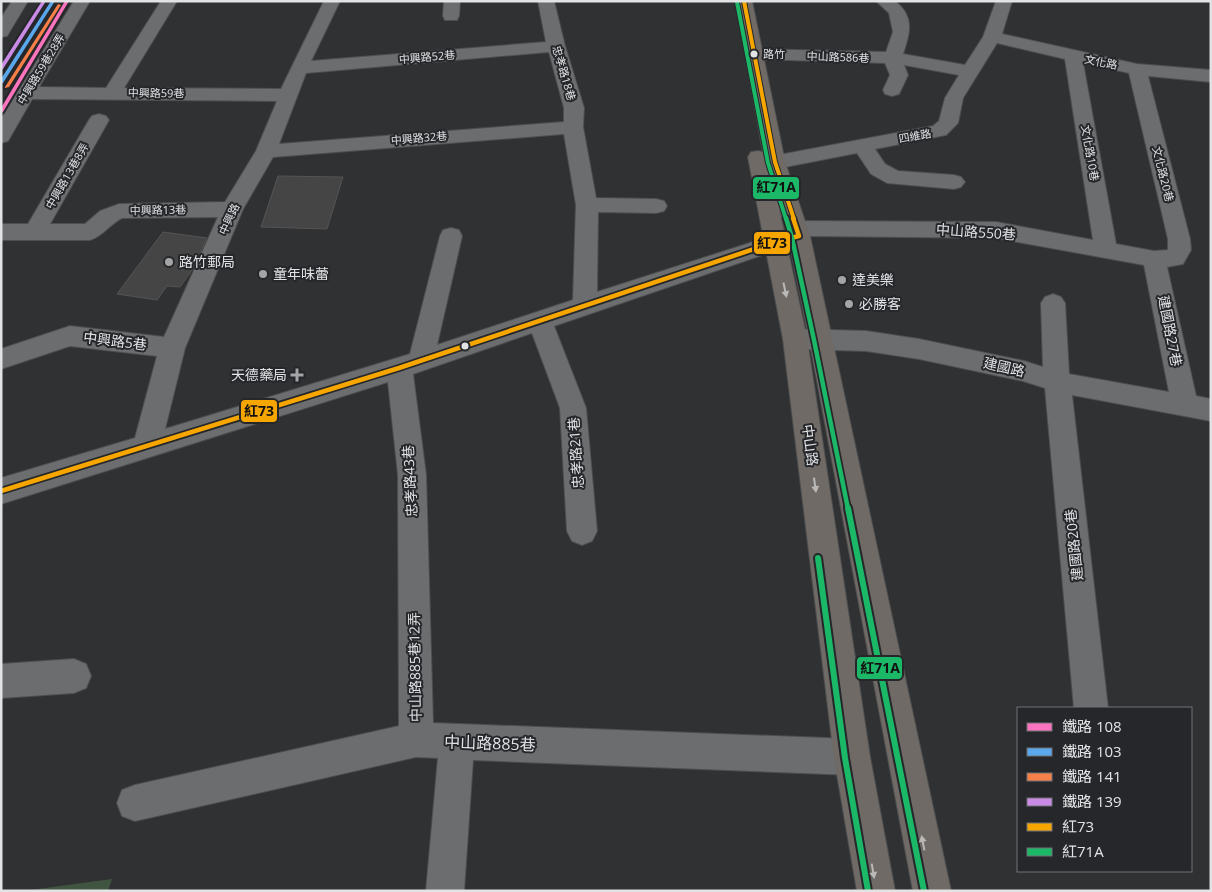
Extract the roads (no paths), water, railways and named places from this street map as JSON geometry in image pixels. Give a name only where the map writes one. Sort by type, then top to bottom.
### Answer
[{"type":"main road","name":"中山路","points":[[728,1],[790,236]]},
{"type":"main road","name":"中山路","points":[[744,1],[808,339],[932,891]]},
{"type":"main road","name":"中山路","points":[[808,339],[852,757],[876,891]]},
{"type":"street","points":[[1,32],[20,1]]},
{"type":"street","name":"中興路59巷28弄","points":[[1,137],[82,1]]},
{"type":"street","points":[[112,93],[169,1]]},
{"type":"street","name":"中興路","points":[[148,445],[172,348],[232,209],[266,151],[287,95],[332,1]]},
{"type":"street","name":"忠孝路18巷","points":[[546,1],[556,46],[574,108],[573,127],[587,205],[586,306]]},
{"type":"street","points":[[884,1],[897,11],[902,32],[892,59],[899,75],[892,90]]},
{"type":"street","name":"四維路","points":[[775,162],[939,131],[948,123],[954,98],[992,37],[1004,1]]},
{"type":"street","name":"文化路","points":[[992,37],[1073,56],[1137,68],[1211,76]]},
{"type":"street","name":"中興路52巷","points":[[299,68],[556,46]]},
{"type":"street","name":"中山路586巷","points":[[754,54],[892,59],[945,65],[970,72]]},
{"type":"street","name":"文化路10巷","points":[[1073,56],[1106,250]]},
{"type":"street","name":"文化路20巷","points":[[1137,68],[1179,239],[1180,250],[1175,258],[1154,259]]},
{"type":"street","name":"中興路59巷","points":[[26,93],[287,95]]},
{"type":"street","name":"中興路13巷8弄","points":[[35,231],[99,120]]},
{"type":"street","name":"中興路32巷","points":[[266,151],[573,127]]},
{"type":"street","points":[[862,146],[878,169],[894,178],[954,182]]},
{"type":"street","points":[[587,205],[656,206]]},
{"type":"street","name":"中興路13巷","points":[[1,232],[90,232],[108,216],[119,210],[232,209]]},
{"type":"street","name":"中山路550巷","points":[[1,491],[410,364],[790,236],[876,228],[996,230],[1154,259]]},
{"type":"street","points":[[410,364],[451,236]]},
{"type":"street","name":"建國路27巷","points":[[1154,259],[1164,296],[1169,334],[1185,404]]},
{"type":"street","name":"建國路20巷","points":[[1053,303],[1057,382],[1091,707]]},
{"type":"street","name":"忠孝路21巷","points":[[540,321],[573,408],[582,531]]},
{"type":"street","name":"中興路5巷","points":[[1,358],[70,336],[172,348]]},
{"type":"street","name":"建國路","points":[[808,339],[866,340],[919,349],[1024,371],[1057,382],[1211,410]]},
{"type":"street","name":"忠孝路43巷","points":[[410,364],[414,594]]},
{"type":"street","name":"中山路885巷12弄","points":[[414,594],[416,740]]},
{"type":"street","points":[[1,681],[74,676]]},
{"type":"street","name":"中山路885巷","points":[[135,803],[416,740],[852,757]]},
{"type":"street","points":[[445,891],[457,741]]},
{"type":"rail line","name":"139","points":[[1,69],[44,1]]},
{"type":"rail line","name":"103","points":[[1,83],[53,1]]},
{"type":"rail line","name":"108","points":[[1,112],[67,1]]},
{"type":"rail line","name":"141","points":[[7,87],[59,5]]},
{"type":"place","name":"路竹","points":[[754,54]]},
{"type":"place","name":"路竹郵局","points":[[169,262]]},
{"type":"place","name":"童年味蕾","points":[[263,274]]},
{"type":"place","name":"達美樂","points":[[842,280]]},
{"type":"place","name":"必勝客","points":[[849,304]]},
{"type":"place","name":"天德藥局","points":[[297,375]]}]
